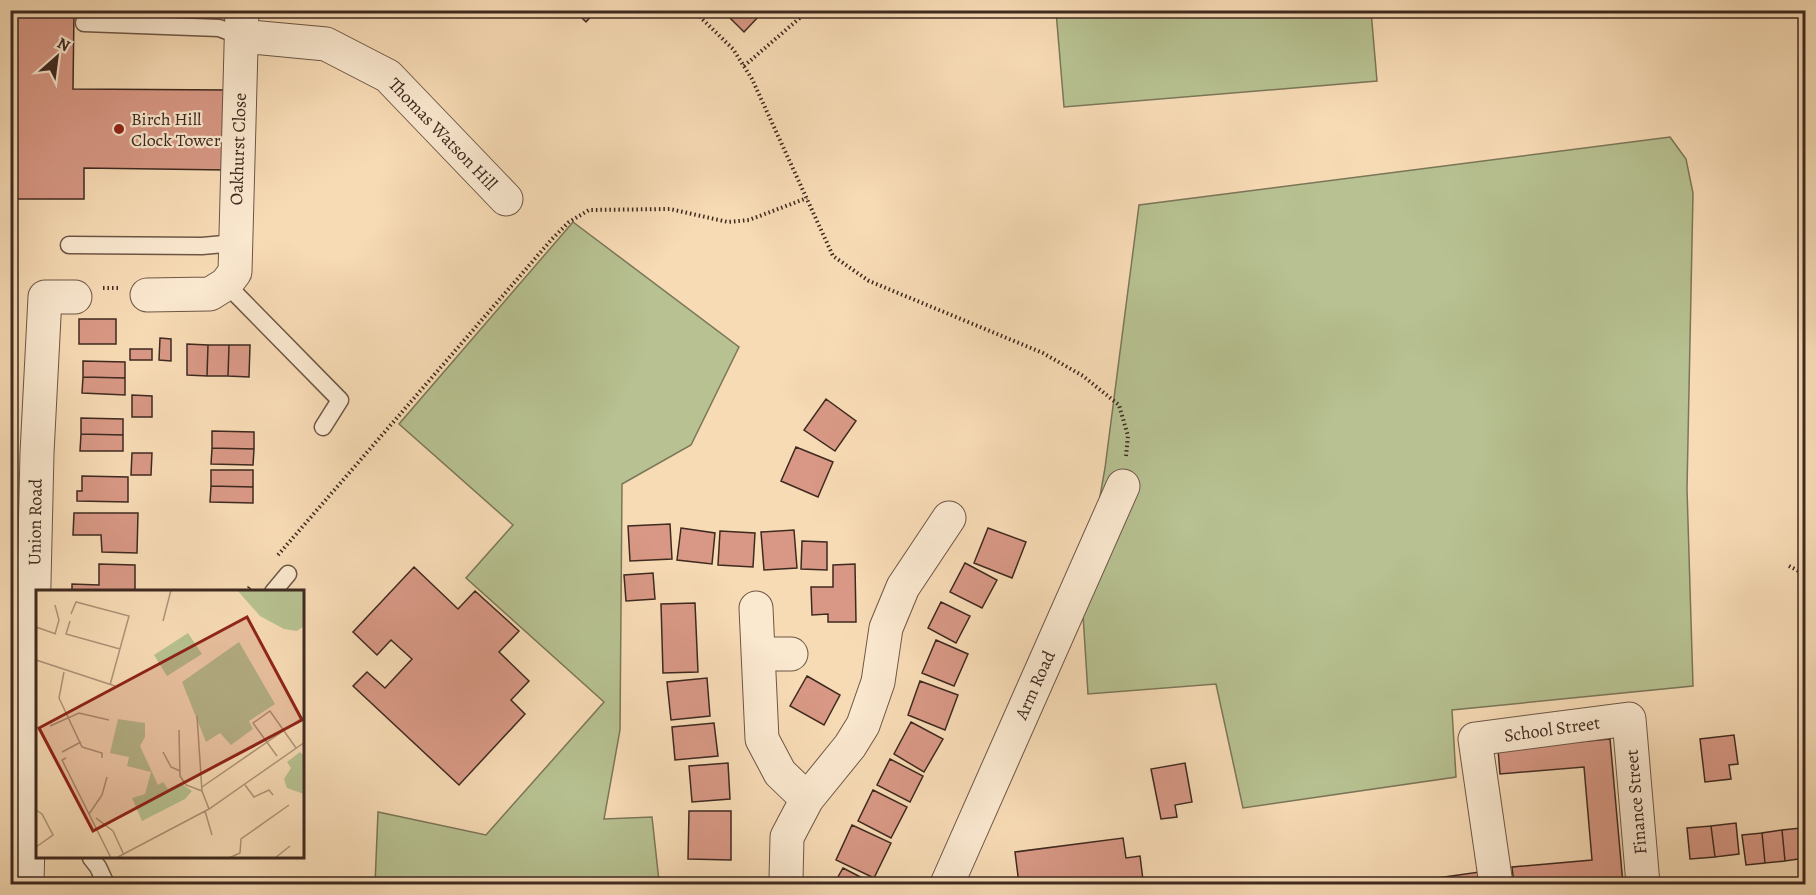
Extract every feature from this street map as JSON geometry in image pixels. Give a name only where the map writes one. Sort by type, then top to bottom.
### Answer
[{"type":"street","name":"Thomas Watson Hill","points":[[241,23],[326,44],[388,76],[506,199]]},
{"type":"street","name":"Oakhurst Close","points":[[226,284],[234,272],[241,23]]},
{"type":"street","points":[[147,295],[210,294],[226,284]]},
{"type":"street","name":"Union Road","points":[[27,885],[33,821],[37,453],[47,297]]},
{"type":"street","name":"Arm Road","points":[[946,885],[1123,486]]},
{"type":"street","points":[[788,885],[786,879],[787,837],[807,799],[850,746],[863,725],[878,682],[886,628],[903,586],[949,518]]},
{"type":"street","points":[[756,608],[762,739],[780,773],[807,799]]},
{"type":"street","points":[[758,654],[791,654]]},
{"type":"street","name":"School Street","points":[[1496,885],[1476,739],[1629,718]]},
{"type":"street","name":"Finance Street","points":[[1629,718],[1643,885]]},
{"type":"lane","points":[[84,23],[219,28],[241,23]]},
{"type":"lane","points":[[69,246],[202,246],[235,243]]},
{"type":"lane","points":[[226,284],[340,400],[323,427]]},
{"type":"lane","points":[[275,590],[288,574]]},
{"type":"lane","points":[[92,859],[106,885]]},
{"type":"path","points":[[693,10],[733,49],[752,79],[833,256],[869,280],[1043,353],[1083,376],[1119,405],[1128,436],[1123,486]]},
{"type":"path","points":[[744,66],[808,10]]},
{"type":"path","points":[[277,556],[569,222],[589,210],[641,208],[670,209],[728,222],[749,220],[807,198]]},
{"type":"path","points":[[47,297],[89,288],[140,288],[147,295]]},
{"type":"path","points":[[1788,566],[1806,575]]},
{"type":"path","points":[[248,590],[253,583]]},
{"type":"green space","points":[[1056,11],[1371,11],[1377,81],[1064,107]]},
{"type":"green space","points":[[1670,137],[1686,159],[1693,193],[1687,489],[1693,686],[1452,710],[1456,777],[1243,808],[1216,684],[1088,694],[1082,599],[1105,468],[1139,205]]},
{"type":"green space","points":[[573,222],[739,347],[691,445],[622,484],[620,730],[604,819],[652,817],[659,881],[719,884],[375,884],[378,812],[486,835],[604,702],[466,578],[513,525],[399,424]]},
{"type":"building","name":"Birch Hill Clock Tower","points":[[10,10],[74,10],[73,89],[228,90],[227,170],[84,168],[84,199],[10,199]]},
{"type":"building","points":[[574,10],[597,10],[586,22]]},
{"type":"building","points":[[733,10],[753,10],[759,16],[744,32],[728,16]]},
{"type":"building","points":[[79,319],[116,319],[116,344],[79,344]]},
{"type":"building","points":[[160,338],[171,339],[171,361],[159,360]]},
{"type":"building","points":[[187,344],[208,345],[207,376],[187,375]]},
{"type":"building","points":[[208,345],[229,345],[228,376],[207,376]]},
{"type":"building","points":[[229,345],[250,345],[249,377],[228,376]]},
{"type":"building","points":[[130,349],[152,349],[152,360],[130,360]]},
{"type":"building","points":[[83,361],[125,362],[125,378],[83,377]]},
{"type":"building","points":[[83,377],[125,378],[125,395],[82,393]]},
{"type":"building","points":[[132,395],[152,396],[152,417],[132,417]]},
{"type":"building","points":[[826,399],[856,421],[835,451],[804,430]]},
{"type":"building","points":[[81,418],[123,419],[123,435],[81,434]]},
{"type":"building","points":[[212,431],[254,432],[254,449],[212,448]]},
{"type":"building","points":[[81,434],[123,435],[123,451],[80,451]]},
{"type":"building","points":[[796,447],[833,462],[818,497],[781,481]]},
{"type":"building","points":[[212,448],[254,449],[253,465],[211,464]]},
{"type":"building","points":[[132,453],[152,453],[151,475],[131,475]]},
{"type":"building","points":[[211,470],[253,470],[253,487],[211,486]]},
{"type":"building","points":[[82,476],[128,477],[128,502],[77,501],[77,491],[82,491]]},
{"type":"building","points":[[211,486],[253,487],[253,503],[210,502]]},
{"type":"building","points":[[74,513],[138,513],[137,553],[102,552],[101,535],[73,535]]},
{"type":"building","points":[[670,524],[672,559],[630,561],[628,526]]},
{"type":"building","points":[[681,528],[715,533],[712,564],[677,560]]},
{"type":"building","points":[[988,528],[1026,542],[1012,578],[974,563]]},
{"type":"building","points":[[794,530],[797,568],[764,570],[761,532]]},
{"type":"building","points":[[720,531],[755,533],[753,567],[718,565]]},
{"type":"building","points":[[802,541],[827,542],[827,570],[801,569]]},
{"type":"building","points":[[965,563],[997,580],[982,608],[950,592]]},
{"type":"building","points":[[99,564],[135,565],[135,590],[72,590],[72,584],[99,585]]},
{"type":"building","points":[[855,564],[856,622],[828,622],[828,614],[812,615],[811,587],[833,587],[833,565]]},
{"type":"building","points":[[414,567],[458,609],[475,591],[519,631],[499,652],[529,681],[511,700],[525,714],[459,785],[353,686],[367,672],[385,688],[412,659],[391,640],[377,655],[353,632]]},
{"type":"building","points":[[653,573],[655,599],[626,601],[624,575]]},
{"type":"building","points":[[941,602],[970,616],[956,643],[928,628]]},
{"type":"building","points":[[695,603],[698,672],[663,673],[661,604]]},
{"type":"building","points":[[936,640],[968,654],[954,686],[922,673]]},
{"type":"building","points":[[807,676],[840,695],[824,725],[790,706]]},
{"type":"building","points":[[707,678],[710,716],[671,720],[667,682]]},
{"type":"building","points":[[920,681],[958,695],[945,730],[908,715]]},
{"type":"building","points":[[911,722],[943,739],[924,772],[894,754]]},
{"type":"building","points":[[714,723],[718,756],[675,760],[672,727]]},
{"type":"building","points":[[1734,735],[1738,764],[1729,765],[1731,779],[1705,782],[1700,739]]},
{"type":"building","points":[[1610,739],[1623,884],[1514,884],[1512,867],[1592,860],[1584,767],[1500,774],[1498,749]]},
{"type":"building","points":[[890,759],[923,776],[910,802],[877,785]]},
{"type":"building","points":[[728,763],[730,799],[692,802],[689,766]]},
{"type":"building","points":[[1185,763],[1192,802],[1175,805],[1177,817],[1161,819],[1151,769]]},
{"type":"building","points":[[873,790],[907,807],[891,838],[858,821]]},
{"type":"building","points":[[689,811],[731,811],[731,860],[688,859]]},
{"type":"building","points":[[1736,823],[1739,854],[1715,857],[1711,826]]},
{"type":"building","points":[[852,825],[891,843],[874,878],[836,860]]},
{"type":"building","points":[[1711,826],[1715,857],[1690,859],[1687,828]]},
{"type":"building","points":[[1801,828],[1805,858],[1785,861],[1782,830]]},
{"type":"building","points":[[1782,830],[1785,861],[1765,863],[1762,833]]},
{"type":"building","points":[[1762,833],[1765,863],[1746,865],[1742,835]]},
{"type":"building","points":[[1123,838],[1126,858],[1140,856],[1143,880],[1120,884],[1019,884],[1015,852]]},
{"type":"building","points":[[843,868],[874,884],[834,884]]},
{"type":"building","points":[[1479,872],[1481,884],[1403,884],[1403,883]]},
{"type":"building","points":[[254,879],[254,884],[219,884],[219,881]]},
{"type":"place","name":"Birch Hill Clock Tower","points":[[119,129]]}]
